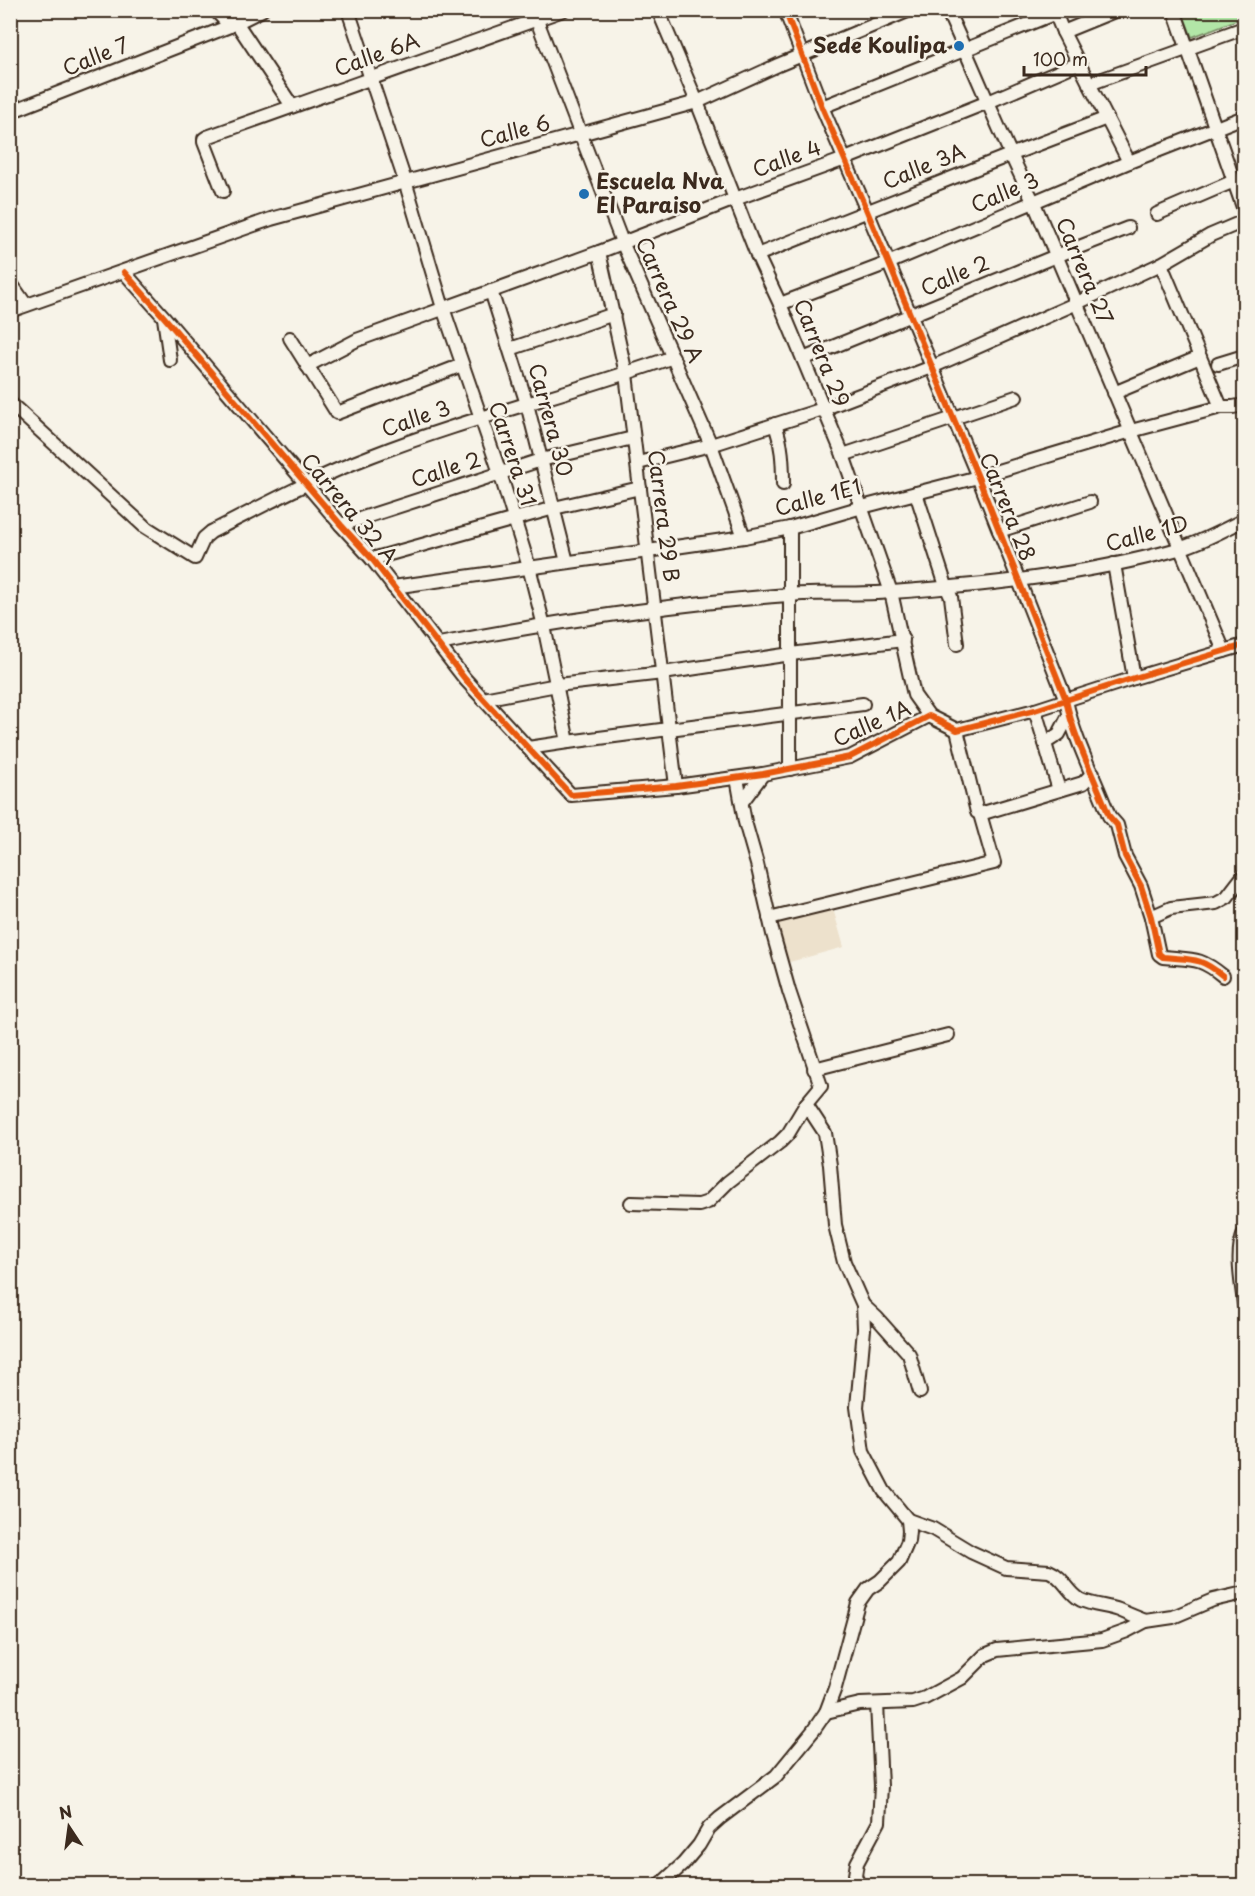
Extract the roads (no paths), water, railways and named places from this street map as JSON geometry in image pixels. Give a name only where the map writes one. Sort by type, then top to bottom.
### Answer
[{"type":"street","points":[[215,10],[233,24],[292,106]]},
{"type":"street","points":[[348,10],[405,181]]},
{"type":"street","name":"Calle 6A","points":[[223,190],[204,139],[371,79],[535,15],[563,10]]},
{"type":"street","name":"Carrera 29","points":[[658,10],[843,455],[891,592],[914,694],[929,716]]},
{"type":"street","name":"Carrera 28","points":[[785,10],[822,107],[978,477],[1109,816],[1116,825],[1129,866],[1141,886],[1159,954],[1163,957],[1202,961],[1222,976]]},
{"type":"street","name":"Calle 6","points":[[10,311],[271,219],[698,102],[778,65],[909,10]]},
{"type":"street","name":"Carrera 27","points":[[947,10],[1010,155],[1034,203],[1224,651]]},
{"type":"street","points":[[1063,32],[1117,10]]},
{"type":"street","points":[[1174,10],[1245,210]]},
{"type":"street","name":"Calle 7","points":[[10,112],[233,24],[257,12]]},
{"type":"street","points":[[822,107],[1055,12],[1129,162]]},
{"type":"street","name":"Carrera 29 A","points":[[535,15],[622,242],[711,445],[744,537]]},
{"type":"street","points":[[1089,84],[1245,28]]},
{"type":"street","name":"Calle 4","points":[[306,366],[357,340],[845,159],[1079,63]]},
{"type":"street","name":"Calle 3","points":[[780,304],[888,263],[1129,162],[1245,117]]},
{"type":"street","name":"Calle 3A","points":[[758,255],[1107,118]]},
{"type":"street","name":"Carrera 31","points":[[405,181],[443,308],[500,473],[528,567],[544,626],[568,742]]},
{"type":"street","points":[[1157,214],[1234,181]]},
{"type":"street","points":[[638,463],[711,445],[823,409],[932,367],[1161,264],[1211,235],[1245,220]]},
{"type":"street","name":"Calle 2","points":[[803,359],[1056,255],[1128,228]]},
{"type":"street","name":"Carrera 29 B","points":[[599,252],[626,374],[676,786]]},
{"type":"street","points":[[1161,264],[1221,407]]},
{"type":"street","name":"Carrera 32 A","points":[[124,272],[340,525],[372,559],[413,615],[439,644],[465,679],[571,795]]},
{"type":"street","points":[[10,282],[26,305]]},
{"type":"street","name":"Carrera 30","points":[[491,291],[527,404],[567,562]]},
{"type":"street","points":[[510,349],[614,314]]},
{"type":"street","points":[[164,317],[170,360]]},
{"type":"street","points":[[290,338],[336,412],[340,413],[462,364]]},
{"type":"street","points":[[1218,364],[1245,356]]},
{"type":"street","name":"Calle 3","points":[[10,403],[144,526],[195,558],[204,538],[211,532],[306,483],[372,456],[480,418],[626,374],[673,357]]},
{"type":"street","points":[[1114,393],[1200,357]]},
{"type":"street","points":[[843,455],[1016,397]]},
{"type":"street","name":"Calle 1E1","points":[[393,587],[744,537],[790,528],[978,477],[1131,431],[1221,407],[1245,405]]},
{"type":"street","points":[[775,424],[783,453],[783,484]]},
{"type":"street","name":"Calle 2","points":[[340,525],[541,460],[633,438]]},
{"type":"street","points":[[372,559],[554,508],[640,488]]},
{"type":"street","points":[[916,493],[951,597],[957,644]]},
{"type":"street","points":[[999,531],[1090,502]]},
{"type":"street","name":"Calle 1D","points":[[439,644],[656,609],[789,595],[891,592],[1018,580],[1114,564],[1180,549],[1245,520]]},
{"type":"street","points":[[790,528],[790,769]]},
{"type":"street","points":[[1114,564],[1134,678]]},
{"type":"street","points":[[483,699],[557,685],[903,640]]},
{"type":"street","points":[[770,918],[994,863],[980,814],[977,812],[957,730],[1035,710],[1224,651],[1242,649]]},
{"type":"street","points":[[528,748],[862,704]]},
{"type":"street","points":[[1035,710],[1059,790]]},
{"type":"street","points":[[1045,743],[1059,734],[1069,715]]},
{"type":"street","name":"Calle 1A","points":[[571,795],[737,778],[850,757],[929,716],[957,730]]},
{"type":"street","points":[[742,802],[763,774]]},
{"type":"street","points":[[980,814],[1083,783],[1093,774]]},
{"type":"street","points":[[631,1203],[699,1205],[708,1202],[728,1182],[788,1134],[806,1104],[821,1086],[789,991],[745,822],[737,778]]},
{"type":"street","points":[[1151,917],[1171,908],[1216,903],[1227,897],[1245,875]]},
{"type":"street","points":[[814,1069],[948,1035]]},
{"type":"street","points":[[806,1104],[825,1133],[835,1226],[844,1262],[863,1305],[864,1329],[857,1407],[863,1451],[884,1491],[908,1520],[933,1528],[971,1552],[1006,1568],[1049,1571],[1064,1581],[1082,1600],[1119,1610],[1146,1622]]},
{"type":"street","points":[[1245,1233],[1239,1257],[1245,1305]]},
{"type":"street","points":[[863,1305],[909,1354],[920,1392]]},
{"type":"street","points":[[659,1886],[684,1864],[714,1823],[776,1776],[813,1731],[825,1712],[835,1688],[858,1603],[868,1589],[880,1581],[898,1562],[908,1541],[908,1520]]},
{"type":"street","points":[[825,1712],[860,1704],[913,1702],[962,1678],[985,1655],[997,1650],[1102,1640],[1146,1622],[1173,1617],[1213,1600],[1245,1593]]},
{"type":"street","points":[[859,1886],[855,1875],[857,1863],[879,1822],[881,1786],[877,1704]]},
{"type":"place","name":"Sede Koulipa","points":[[959,46]]},
{"type":"place","name":"Escuela Nva El Paraiso","points":[[584,194]]}]
